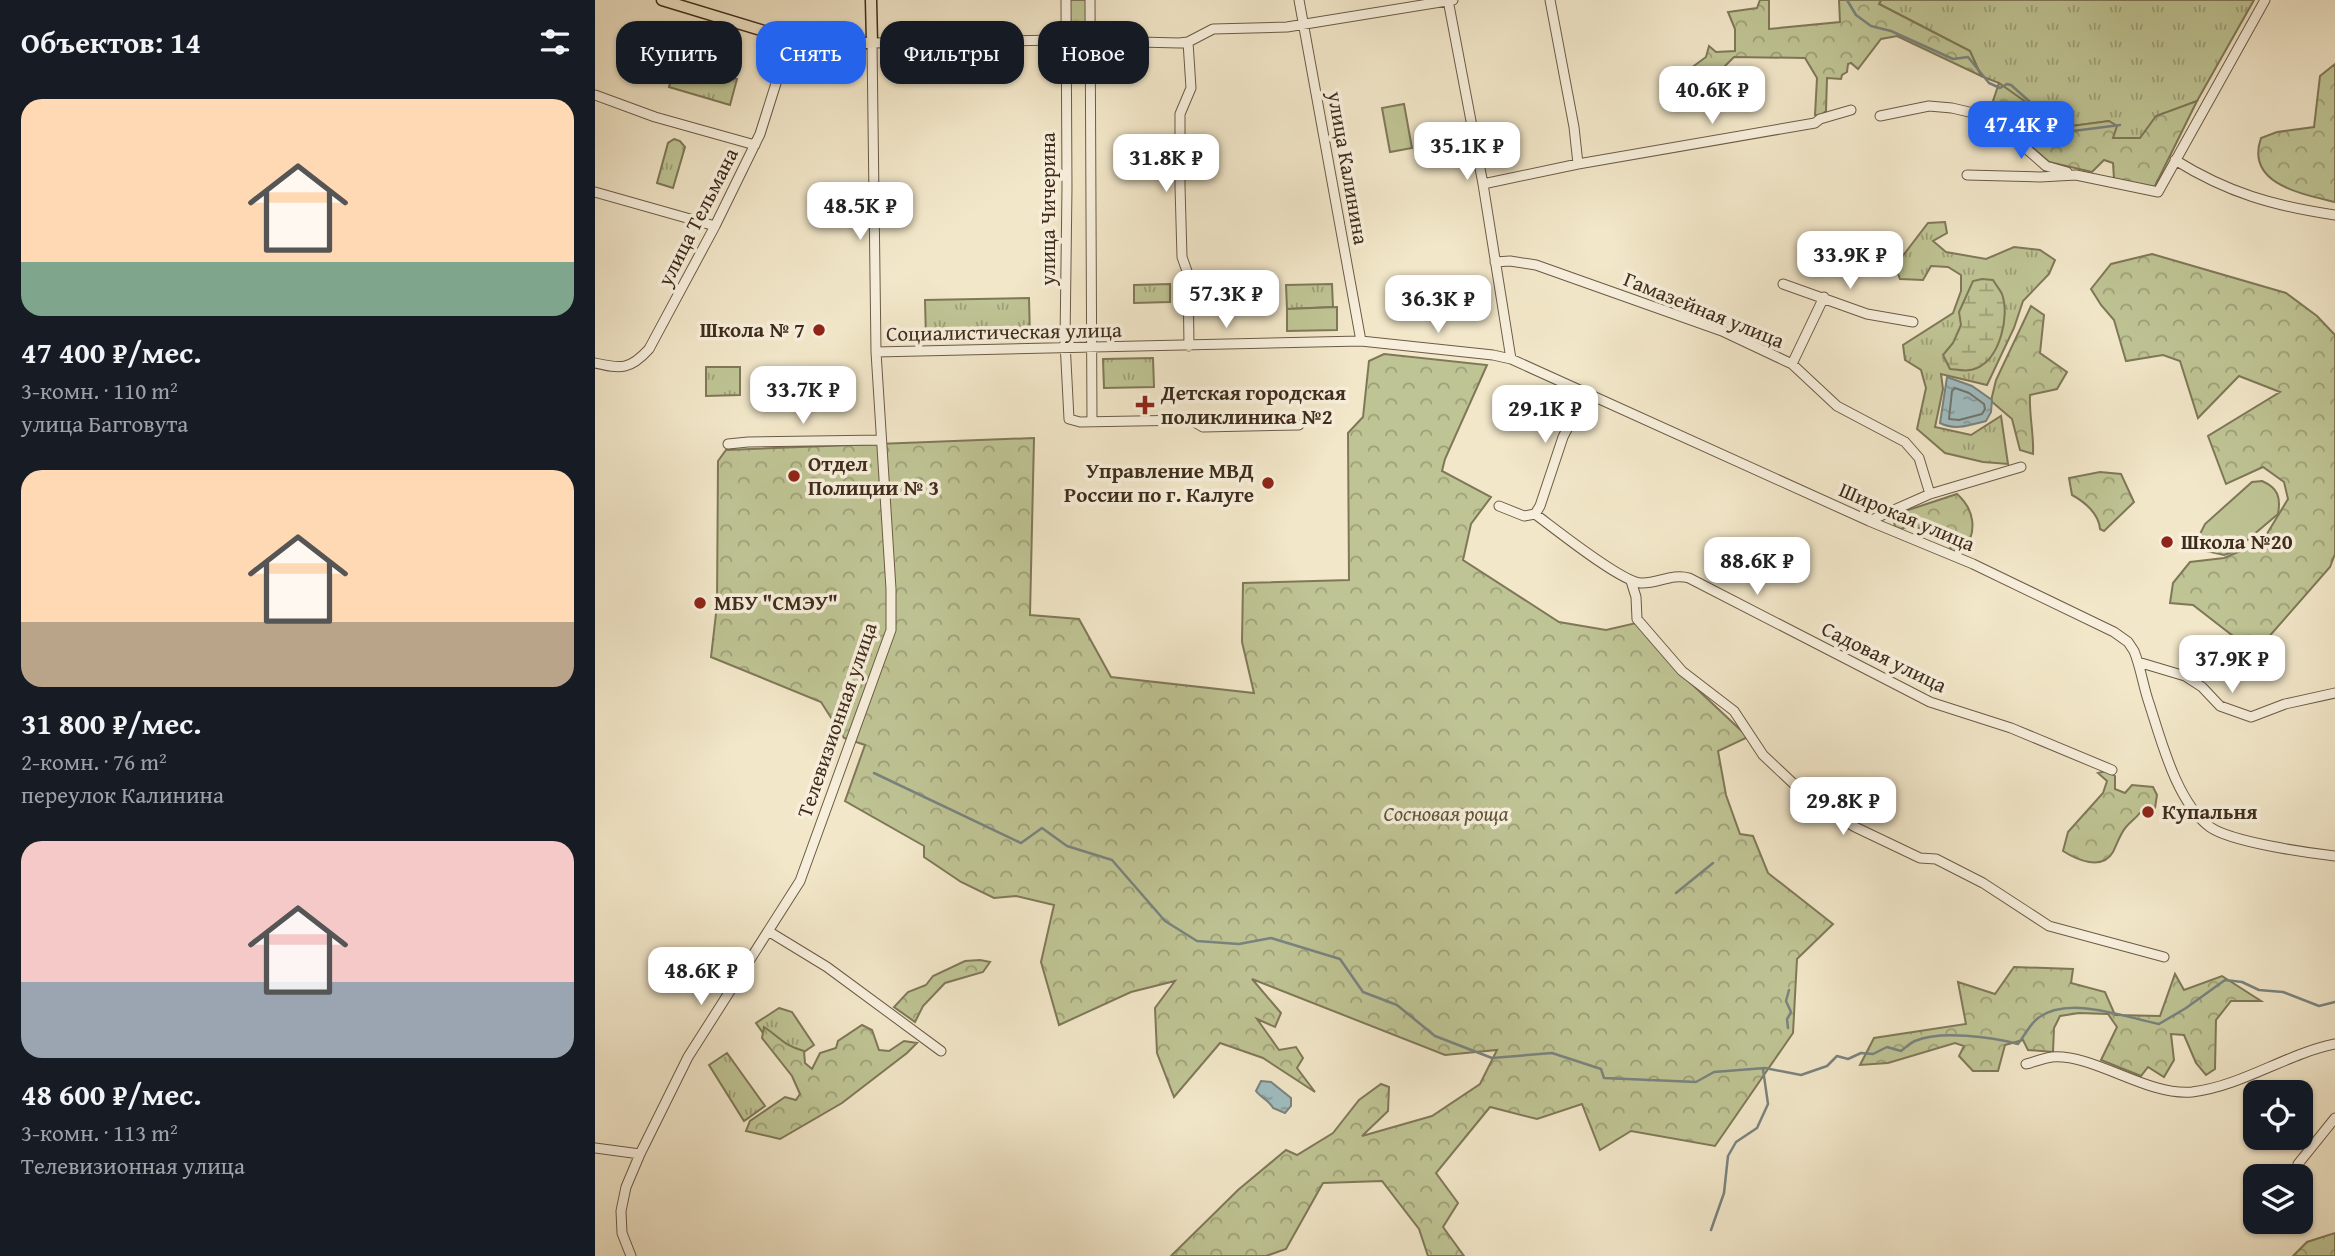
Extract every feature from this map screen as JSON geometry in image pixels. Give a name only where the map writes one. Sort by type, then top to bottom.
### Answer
[{"type":"main road","points":[[662,0],[756,29]]},
{"type":"main road","name":"Телевизионная улица","points":[[870,0],[872,43]]},
{"type":"main road","points":[[866,43],[872,43]]},
{"type":"street","name":"улица Чичерина","points":[[1066,0],[1066,21]]},
{"type":"street","name":"улица Чичерина","points":[[1090,0],[1090,21]]},
{"type":"street","name":"улица Калинина","points":[[1299,0],[1361,341]]},
{"type":"street","points":[[1149,42],[1188,42],[1213,29],[1304,25],[1449,0],[1483,184],[1511,359]]},
{"type":"street","points":[[1550,0],[1579,164]]},
{"type":"street","points":[[1880,116],[1929,106],[1952,108],[1990,117],[2046,166],[2158,192],[2265,0]]},
{"type":"street","points":[[872,43],[1038,41]]},
{"type":"street","points":[[1188,42],[1191,88],[1180,114],[1180,186],[1182,257],[1188,274],[1189,346]]},
{"type":"street","name":"Телевизионная улица","points":[[631,1256],[622,1233],[621,1211],[626,1187],[688,1056],[800,881],[891,630],[891,589],[876,352],[872,43]]},
{"type":"street","name":"улица Тельмана","points":[[595,363],[618,369],[626,367],[649,349],[755,145],[775,84]]},
{"type":"street","name":"улица Чичерина","points":[[1066,84],[1065,348],[1069,419],[1092,422],[1090,84]]},
{"type":"street","points":[[595,95],[655,117],[755,145]]},
{"type":"street","points":[[1483,184],[1579,164],[1815,123],[1851,110]]},
{"type":"street","points":[[2175,160],[2250,198],[2286,208],[2335,215]]},
{"type":"street","points":[[1967,175],[2076,175]]},
{"type":"street","points":[[595,192],[715,226]]},
{"type":"street","name":"Гамазейная улица","points":[[1495,262],[1537,265],[1723,331],[1792,364],[1837,406],[1905,442],[1919,458],[1930,494]]},
{"type":"street","points":[[1783,284],[1867,314],[1913,322]]},
{"type":"street","points":[[1792,364],[1824,297]]},
{"type":"street","name":"Социалистическая улица","points":[[876,352],[1361,341],[1511,359]]},
{"type":"street","name":"Широкая улица","points":[[1511,359],[1869,521],[1973,564],[2114,632],[2128,642],[2138,662],[2169,764],[2190,804],[2211,828],[2307,853],[2335,856]]},
{"type":"street","points":[[1499,506],[1524,516],[1535,514],[1563,437],[1586,392]]},
{"type":"street","points":[[1092,422],[1191,420],[1203,427],[1299,425]]},
{"type":"street","points":[[728,444],[881,440]]},
{"type":"street","points":[[1869,521],[1930,494],[2021,467]]},
{"type":"street","points":[[1535,514],[1584,552],[1631,580],[1636,597],[1637,619],[1682,671],[1734,711],[1763,755],[1812,801],[1855,827],[1920,859],[1936,859],[1983,883],[2049,926],[2164,957]]},
{"type":"street","name":"Садовая улица","points":[[1631,580],[1641,583],[1681,575],[1689,578],[1930,702],[2011,728],[2112,770]]},
{"type":"street","points":[[2138,662],[2185,676],[2202,687],[2220,706],[2251,717],[2285,704],[2335,693]]},
{"type":"street","points":[[768,931],[827,967],[941,1051]]},
{"type":"street","points":[[2026,1064],[2051,1057],[2072,1059],[2154,1087],[2190,1092],[2221,1085],[2317,1048],[2335,1044]]},
{"type":"street","points":[[2298,1164],[2335,1118]]},
{"type":"street","points":[[595,1148],[640,1154]]},
{"type":"green space","points":[[1066,0],[1090,0],[1090,21],[1066,21]]},
{"type":"green space","points":[[1760,0],[1769,0],[1769,29],[1840,22],[1839,0],[1881,0],[1879,4],[1970,51],[1981,76],[1897,36],[1881,39],[1858,69],[1851,63],[1841,79],[1827,78],[1826,111],[1820,116],[1815,115],[1817,78],[1805,58],[1734,57],[1715,76],[1692,82],[1687,71],[1706,57],[1709,46],[1716,52],[1735,51],[1735,29],[1728,12],[1757,8]]},
{"type":"green space","points":[[1881,0],[2254,0],[2197,101],[2157,116],[2140,138],[2112,138],[2109,121],[2034,131],[2016,114],[2019,109],[1999,83],[1981,76],[1970,51],[1879,4]]},
{"type":"green space","points":[[2335,64],[2335,202],[2280,184],[2261,166],[2258,154],[2261,138],[2277,132],[2314,127],[2320,76]]},
{"type":"green space","points":[[1999,83],[2040,112],[2035,116],[2019,109],[2016,114],[2034,131],[2109,121],[2117,126],[2113,138],[2140,138],[2156,116],[2197,101],[2154,188],[2114,179],[2113,163],[2104,160],[2092,172],[2049,162],[1990,110]]},
{"type":"green space","points":[[670,84],[736,84],[730,105],[669,87]]},
{"type":"green space","points":[[1404,104],[1412,148],[1390,152],[1382,108]]},
{"type":"green space","points":[[674,139],[685,147],[673,188],[657,183],[668,143]]},
{"type":"green space","points":[[1945,222],[1947,233],[1933,241],[1946,252],[1986,259],[2014,247],[2040,250],[2055,260],[2049,274],[2023,301],[2014,328],[1987,385],[1941,374],[1943,389],[1935,427],[1971,435],[2001,416],[2008,464],[1983,462],[1945,453],[1917,429],[1926,388],[1921,370],[1905,360],[1903,345],[1953,313],[1961,291],[1961,275],[1948,267],[1931,266],[1923,280],[1900,279],[1895,266],[1928,223]]},
{"type":"green space","points":[[2152,254],[2286,293],[2317,316],[2335,335],[2335,554],[2330,567],[2252,656],[2231,670],[2233,636],[2193,605],[2170,603],[2173,583],[2190,562],[2224,558],[2262,542],[2288,499],[2284,482],[2263,467],[2226,484],[2208,436],[2280,392],[2239,376],[2198,418],[2180,361],[2163,355],[2126,361],[2114,320],[2091,289],[2111,264]]},
{"type":"green space","points":[[1993,280],[2002,294],[2005,313],[2001,336],[1985,363],[1970,370],[1950,369],[1943,355],[1953,343],[1961,325],[1959,312],[1973,281]]},
{"type":"green space","points":[[1170,284],[1170,302],[1134,303],[1134,285]]},
{"type":"green space","points":[[1332,284],[1333,307],[1287,309],[1286,285]]},
{"type":"green space","points":[[1029,298],[1030,338],[926,340],[925,300]]},
{"type":"green space","points":[[2031,306],[2044,315],[2040,353],[2067,372],[2057,389],[2030,395],[2033,454],[2020,450],[2012,419],[1991,401],[1996,380]]},
{"type":"green space","points":[[1337,307],[1337,330],[1287,331],[1287,309]]},
{"type":"green space","name":"Сосновая роща","points":[[1384,354],[1487,365],[1442,471],[1491,497],[1471,524],[1463,560],[1559,622],[1606,630],[1636,623],[1681,674],[1748,737],[1718,751],[1726,795],[1740,834],[1753,836],[1768,873],[1833,924],[1797,959],[1793,1033],[1715,1146],[1631,1131],[1600,1150],[1582,1104],[1537,1119],[1490,1107],[1436,1173],[1458,1203],[1443,1227],[1464,1256],[1428,1256],[1419,1229],[1382,1181],[1323,1183],[1286,1249],[1266,1256],[1171,1256],[1238,1190],[1286,1150],[1297,1155],[1333,1133],[1359,1100],[1381,1084],[1389,1087],[1388,1111],[1362,1136],[1432,1116],[1480,1084],[1497,1050],[1445,1055],[1252,979],[1281,1013],[1275,1027],[1257,1019],[1279,1050],[1296,1047],[1303,1058],[1297,1068],[1315,1092],[1263,1058],[1220,1043],[1174,1097],[1157,1053],[1155,1008],[1175,981],[1131,992],[1059,1025],[1041,962],[1054,905],[1016,896],[994,898],[961,882],[924,857],[924,846],[845,801],[865,745],[844,738],[821,702],[711,657],[717,605],[718,461],[726,450],[1034,438],[1030,615],[1079,619],[1111,677],[1254,693],[1242,642],[1243,583],[1349,580],[1348,433],[1363,417],[1369,361]]},
{"type":"green space","points":[[1153,358],[1154,387],[1104,388],[1103,359]]},
{"type":"green space","points":[[706,367],[740,367],[740,395],[706,396]]},
{"type":"green space","points":[[2100,472],[2121,474],[2134,502],[2104,531],[2100,529],[2091,509],[2072,495],[2069,478]]},
{"type":"green space","points":[[2262,481],[2277,494],[2278,514],[2233,552],[2224,555],[2206,551],[2199,536],[2205,524],[2252,482]]},
{"type":"green space","points":[[1957,494],[1967,506],[1972,520],[1971,535],[1964,549],[1951,551],[1949,541],[1912,525],[1901,529],[1895,527],[1893,515]]},
{"type":"green space","points":[[2106,771],[2115,776],[2115,789],[2125,793],[2132,785],[2153,787],[2157,795],[2155,808],[2144,806],[2124,830],[2108,858],[2089,862],[2063,851],[2068,832],[2103,793],[2107,781],[2098,773]]},
{"type":"green space","points":[[965,961],[990,962],[983,972],[945,983],[923,1006],[915,1022],[894,1007],[908,992],[926,985],[933,976]]},
{"type":"green space","points":[[2014,967],[2073,969],[2071,983],[2105,992],[2115,1015],[2160,1016],[2175,974],[2184,990],[2222,976],[2261,1001],[2231,1001],[2216,1020],[2215,1069],[2206,1075],[2196,1063],[2184,1035],[2171,1034],[2174,1060],[2164,1077],[2148,1067],[2141,1076],[2101,1060],[2117,1027],[2108,1014],[2079,1013],[2060,1016],[2054,1028],[2053,1052],[2028,1050],[2023,1040],[2005,1045],[1998,1071],[1973,1071],[1959,1056],[1964,1046],[1955,1043],[1888,1063],[1860,1065],[1874,1038],[1966,1024],[1958,982],[1995,994]]},
{"type":"green space","points":[[779,1008],[792,1012],[814,1045],[785,1065],[756,1023]]},
{"type":"green space","points":[[862,1025],[872,1030],[879,1050],[889,1051],[904,1041],[917,1043],[842,1103],[780,1139],[746,1131],[750,1121],[785,1097],[796,1100],[800,1094],[792,1076],[762,1038],[764,1027],[787,1044],[804,1051],[805,1063],[812,1069],[820,1053],[836,1048],[838,1041]]},
{"type":"green space","points":[[727,1053],[765,1106],[744,1121],[709,1065]]},
{"type":"green space","points":[[2335,1233],[2335,1256],[2293,1256],[2307,1242]]},
{"type":"water","points":[[1947,377],[1972,386],[1992,400],[1991,412],[1986,421],[1957,427],[1940,423]]},
{"type":"water","points":[[1261,1081],[1271,1082],[1291,1098],[1291,1106],[1285,1113],[1273,1108],[1256,1091]]},
{"type":"waterway","points":[[1847,0],[1856,15],[1871,26],[1891,31],[1953,59],[1968,57],[1989,83],[2000,88],[2011,85],[2048,118],[2073,131],[2120,125]]},
{"type":"waterway","points":[[874,773],[1021,843],[1042,828],[1067,846],[1112,860],[1165,921],[1197,941],[1239,944],[1271,938],[1340,959],[1363,992],[1397,1005],[1435,1036],[1492,1058],[1552,1053],[1601,1069],[1604,1078],[1696,1082],[1714,1072],[1765,1068],[1801,1075],[1827,1066],[1837,1056],[1848,1059],[1861,1053],[1873,1054],[1887,1047],[1901,1051],[1915,1041],[1938,1036],[1981,1037],[2018,1044],[2038,1018],[2065,1008],[2097,1010],[2159,1024],[2225,980],[2242,982],[2259,990],[2283,992],[2319,1006],[2335,1002]]},
{"type":"waterway","points":[[1676,893],[1713,863]]},
{"type":"waterway","points":[[1788,1028],[1787,1019],[1791,1012],[1786,1001],[1789,990]]},
{"type":"waterway","points":[[1711,1230],[1724,1193],[1728,1156],[1736,1142],[1757,1128],[1768,1104],[1763,1069]]},
{"type":"place","name":"Школа № 7","points":[[819,330]]},
{"type":"place","name":"Детская городская поликлиника №2","points":[[1145,405]]},
{"type":"place","name":"Отдел Полиции № 3","points":[[794,476]]},
{"type":"place","name":"Управление МВД России по г. Калуге","points":[[1268,483]]},
{"type":"place","name":"Школа №20","points":[[2167,542]]},
{"type":"place","name":"МБУ \"СМЭУ\"","points":[[700,603]]},
{"type":"place","name":"Купальня","points":[[2148,812]]}]
